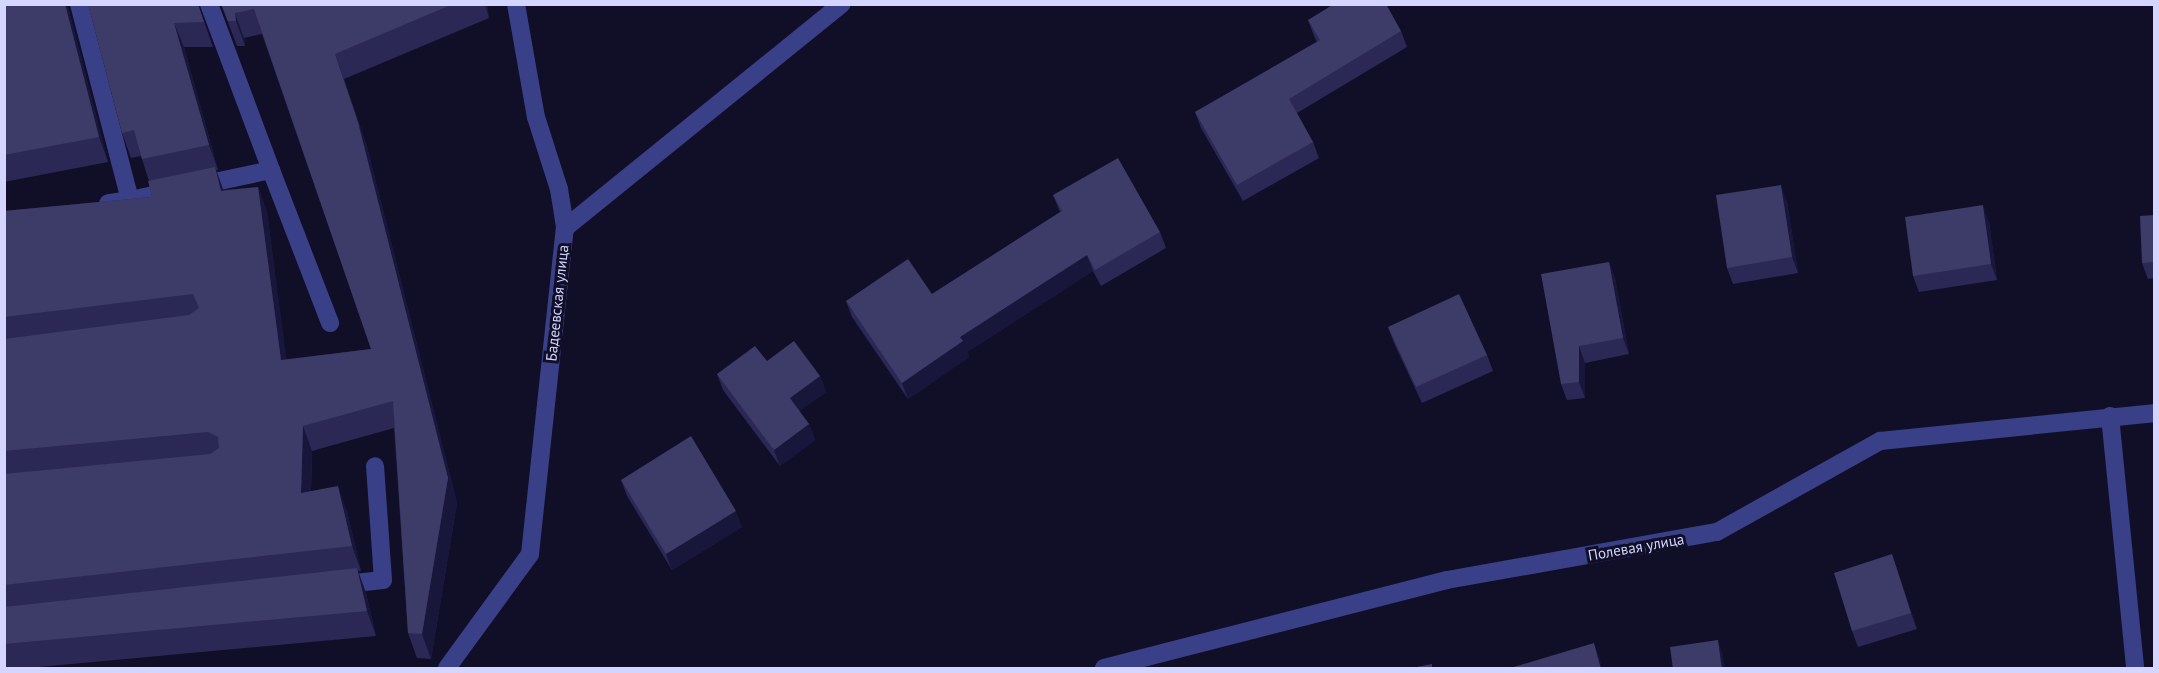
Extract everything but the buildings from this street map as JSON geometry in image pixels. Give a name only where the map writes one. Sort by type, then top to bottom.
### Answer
[{"type":"street","points":[[79,4],[130,200]]},
{"type":"street","points":[[208,4],[330,323]]},
{"type":"street","points":[[516,4],[537,117],[559,189],[565,228]]},
{"type":"street","name":"Бадеевская улица","points":[[447,669],[530,554],[565,228],[842,4]]},
{"type":"street","points":[[84,206],[130,200],[271,170]]},
{"type":"street","name":"Полевая улица","points":[[1104,669],[1447,580],[1717,532],[1880,441],[2154,413]]},
{"type":"street","points":[[2110,416],[2135,669]]},
{"type":"street","points":[[324,586],[383,580],[375,466]]}]
